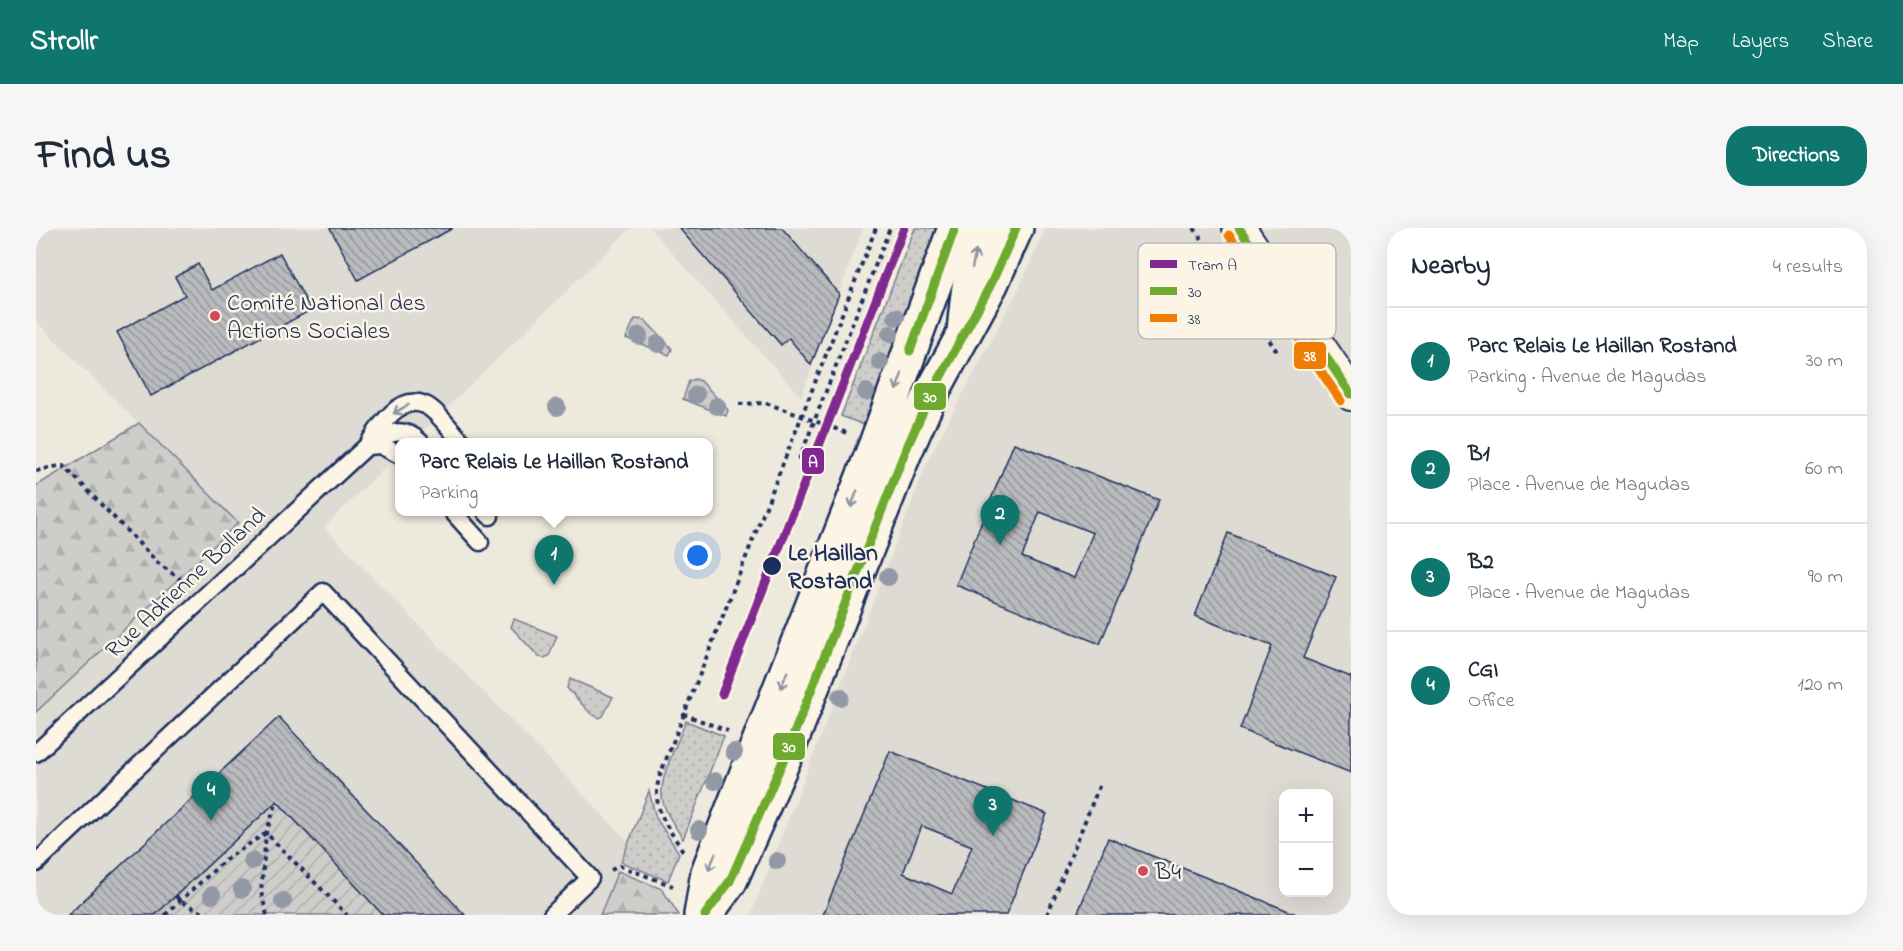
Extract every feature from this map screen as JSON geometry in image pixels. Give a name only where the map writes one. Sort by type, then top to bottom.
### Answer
[{"type":"main road","points":[[703,915],[708,872],[876,444],[955,228]]},
{"type":"main road","points":[[964,333],[968,288],[977,244],[983,228]]},
{"type":"main road","points":[[703,915],[730,881],[786,753],[904,454],[928,400],[991,284],[1016,228]]},
{"type":"street","points":[[1239,228],[1249,243]]},
{"type":"street","points":[[1314,339],[1351,394]]},
{"type":"lane","points":[[367,446],[385,420],[401,407],[412,403],[425,405],[458,438]]},
{"type":"lane","points":[[367,446],[394,431],[405,432],[416,438]]},
{"type":"lane","points":[[367,446],[380,445],[395,453]]},
{"type":"lane","name":"Rue Adrienne Bolland","points":[[36,753],[367,446]]},
{"type":"lane","points":[[457,516],[480,542]]},
{"type":"lane","points":[[36,863],[323,592],[590,878],[552,915]]},
{"type":"path","points":[[685,855],[662,818],[656,798],[660,775],[876,228]]},
{"type":"path","points":[[799,460],[890,228]]},
{"type":"path","points":[[1194,228],[1204,243]]},
{"type":"path","points":[[1269,339],[1278,353]]},
{"type":"path","points":[[740,404],[766,403],[876,444]]},
{"type":"path","points":[[36,471],[63,465],[158,563],[204,597]]},
{"type":"path","points":[[1047,915],[1100,784]]},
{"type":"path","points":[[267,915],[261,892],[266,833],[277,801]]},
{"type":"path","points":[[165,915],[225,860],[266,833]]},
{"type":"path","points":[[266,833],[347,915]]},
{"type":"path","points":[[620,866],[672,887]]},
{"type":"path","points":[[176,896],[180,901],[207,915]]},
{"type":"shaded area","points":[[36,228],[631,228],[416,438],[395,438],[395,458],[324,527],[629,842],[600,915],[36,915],[36,712],[238,523],[36,321]]},
{"type":"shaded area","points":[[650,228],[863,228],[801,397]]},
{"type":"shaded area","points":[[1046,228],[1351,228],[1351,915],[751,915],[929,458],[1020,286]]},
{"type":"green space","points":[[915,228],[941,228],[872,428],[841,416]]},
{"type":"green space","points":[[635,319],[645,320],[672,349],[669,355],[626,338]]},
{"type":"green space","points":[[695,379],[701,381],[728,410],[726,416],[683,399],[689,381]]},
{"type":"green space","points":[[139,423],[238,523],[36,712],[36,486]]},
{"type":"green space","points":[[514,619],[557,636],[549,656],[539,657],[511,627]]},
{"type":"green space","points":[[570,679],[613,697],[603,716],[600,718],[591,714],[567,688]]},
{"type":"green space","points":[[686,721],[724,736],[683,839],[665,808],[662,789],[666,769]]},
{"type":"green space","points":[[649,791],[656,818],[679,853],[668,881],[621,862]]},
{"type":"green space","points":[[277,801],[383,915],[155,915]]},
{"type":"green space","points":[[618,871],[662,889],[679,915],[600,915]]},
{"type":"building","points":[[330,228],[453,228],[358,280]]},
{"type":"building","points":[[679,228],[782,228],[839,294],[811,365],[789,338],[781,345]]},
{"type":"building","points":[[280,253],[311,310],[151,396],[117,332],[185,295],[175,277],[198,264],[212,290]]},
{"type":"building","points":[[1014,443],[1159,500],[1100,644],[956,585]],"holes":[[[1040,512],[1093,533],[1074,578],[1022,557]]]},
{"type":"building","points":[[1228,533],[1336,577],[1303,658],[1351,677],[1351,773],[1240,729],[1272,646],[1195,616]]},
{"type":"building","points":[[279,717],[465,915],[383,915],[277,801],[155,915],[68,915]]},
{"type":"building","points":[[890,751],[1047,814],[1006,915],[823,915]],"holes":[[[922,826],[972,846],[952,894],[903,873]]]},
{"type":"building","name":"B4","points":[[1108,838],[1296,914],[1296,915],[1077,915]]},
{"type":"tram line","name":"A","points":[[722,694],[904,228]]},
{"type":"transit line","name":"30","points":[[910,351],[955,228]]},
{"type":"transit line","name":"30","points":[[705,915],[730,881],[786,754],[904,454],[928,400],[991,284],[1016,228]]},
{"type":"transit line","name":"30","points":[[1239,228],[1249,243]]},
{"type":"transit line","name":"38","points":[[1229,235],[1234,243]]},
{"type":"transit line","name":"38","points":[[1299,339],[1341,401]]},
{"type":"transit line","name":"30","points":[[1314,339],[1351,394]]},
{"type":"place","name":"Comité National des Actions Sociales","points":[[215,316]]},
{"type":"place","name":"B1","points":[[1000,545]]},
{"type":"place","name":"Le Haillan Rostand","points":[[772,566]]},
{"type":"place","name":"Parc Relais Le Haillan Rostand","points":[[554,585]]},
{"type":"place","name":"CGI","points":[[211,821]]},
{"type":"place","name":"B2","points":[[993,836]]},
{"type":"place","name":"B4","points":[[1143,871]]}]
